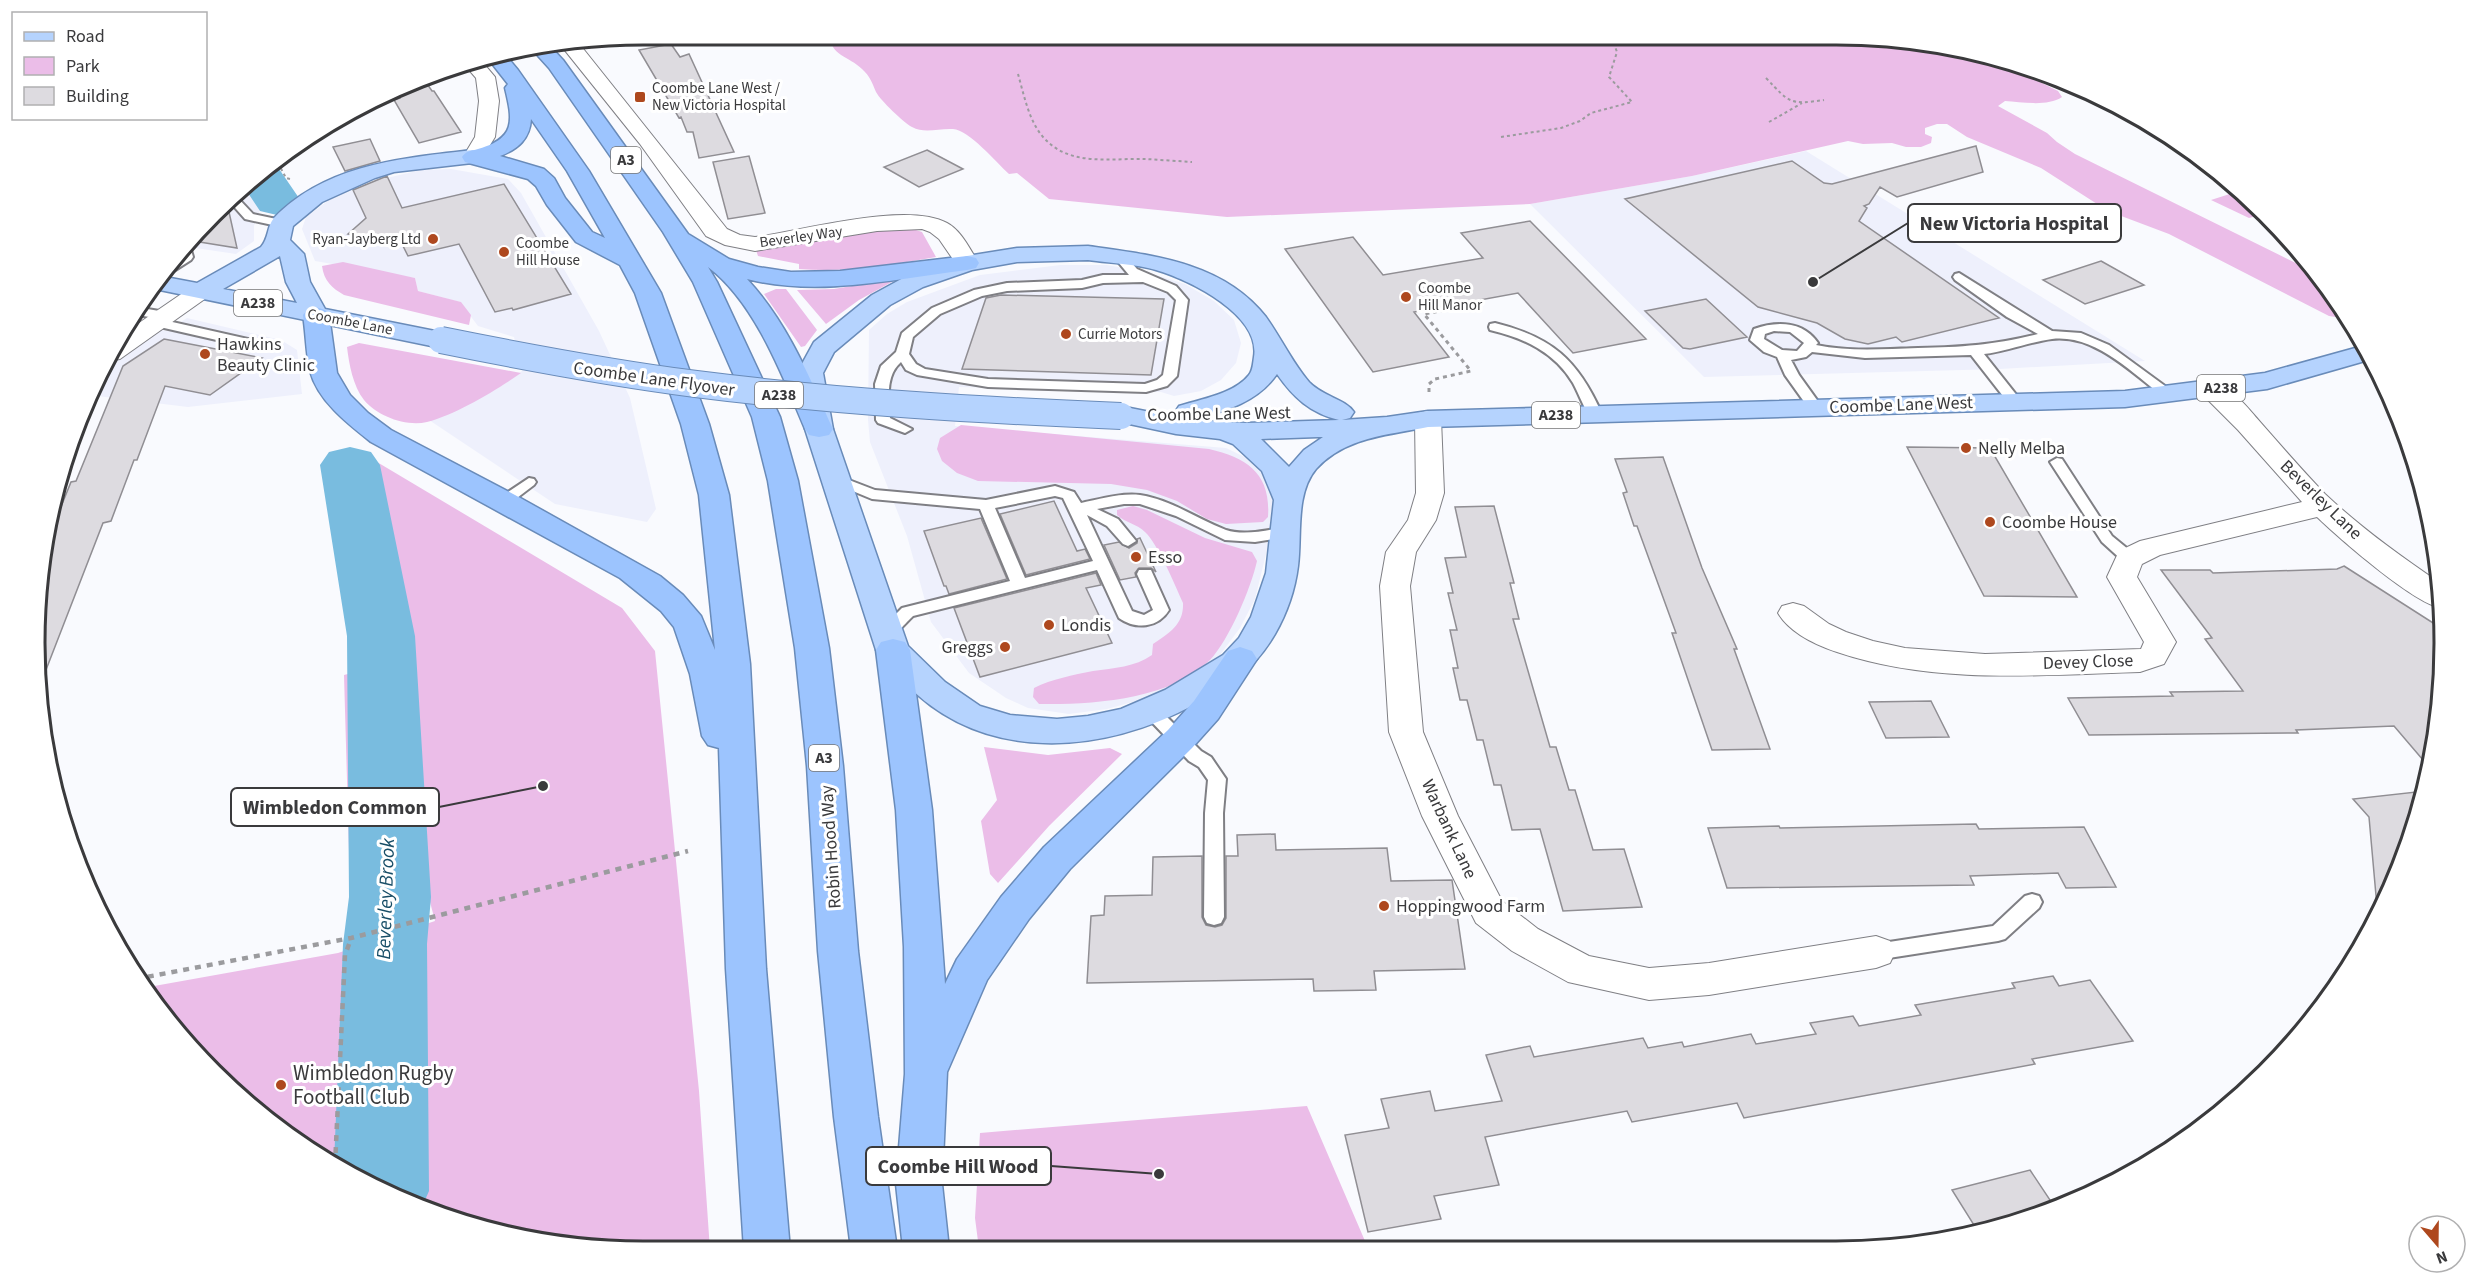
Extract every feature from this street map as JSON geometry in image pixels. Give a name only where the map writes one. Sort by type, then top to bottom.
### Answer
[{"type":"highway","name":"A3","points":[[546,53],[556,64],[675,232],[713,273]]},
{"type":"highway","points":[[501,62],[578,171],[648,293],[695,424],[714,495],[733,664],[746,969],[766,1241]]},
{"type":"highway","points":[[473,157],[512,143],[521,130],[520,106],[511,74]]},
{"type":"highway","points":[[473,157],[536,174],[546,183],[555,200],[584,237],[632,262]]},
{"type":"highway","points":[[713,273],[757,274],[791,279],[840,278],[967,263]]},
{"type":"highway","points":[[713,273],[756,304],[787,356],[819,429]]},
{"type":"highway","name":"Robin Hood Way","points":[[713,273],[766,417],[785,492],[812,648],[825,766],[839,963],[873,1241]]},
{"type":"highway","points":[[316,315],[324,374],[339,399],[358,419],[381,436],[517,491],[649,583],[672,603],[689,624],[707,674],[740,823]]},
{"type":"highway","points":[[890,640],[914,810],[924,947],[926,1074],[919,1184],[925,1241]]},
{"type":"highway","points":[[926,1074],[971,971],[1015,908],[1057,858],[1180,739],[1206,710],[1240,659]]},
{"type":"main road","points":[[201,291],[261,259],[280,233],[314,197],[367,173],[417,162],[473,157]]},
{"type":"main road","points":[[280,233],[292,254],[298,282],[316,315]]},
{"type":"main road","points":[[1340,412],[1317,402],[1301,389],[1269,345],[1256,322],[1234,298],[1193,276],[1160,263],[1088,253],[1057,252],[967,263],[914,282],[881,300],[823,348],[810,374],[819,429],[890,640],[918,679],[948,703],[980,720],[1047,731],[1101,727],[1151,711],[1196,688],[1240,659],[1259,632],[1273,602],[1283,567],[1288,499],[1299,472],[1313,456],[1349,435],[1372,427]]},
{"type":"main road","name":"Coombe Lane","points":[[165,284],[441,340]]},
{"type":"main road","name":"Coombe Lane Flyover","points":[[441,340],[584,369],[731,390],[895,406],[1125,416]]},
{"type":"main road","points":[[1189,412],[1225,400],[1248,389],[1264,373],[1269,345]]},
{"type":"main road","name":"Coombe Lane West","points":[[1125,416],[1189,412],[1340,412],[1429,409],[1595,414],[2125,399],[2213,390],[2267,381],[2360,355]]},
{"type":"main road","name":"Coombe Lane West","points":[[1125,416],[1161,426],[1226,431],[1397,426],[1429,409]]},
{"type":"main road","points":[[1226,431],[1243,438],[1275,468],[1288,499]]},
{"type":"street","name":"Beverley Way","points":[[574,49],[720,236],[738,243],[755,244],[882,225],[922,223],[937,226],[949,236],[967,263]]},
{"type":"street","points":[[473,157],[485,136],[489,101],[485,77],[478,68]]},
{"type":"street","points":[[125,344],[201,291]]},
{"type":"street","name":"Beverley Lane","points":[[2213,390],[2236,410],[2301,485],[2324,507],[2372,549],[2432,592]]},
{"type":"street","name":"Warbank Lane","points":[[1429,409],[1430,493],[1422,520],[1401,552],[1395,586],[1406,732],[1440,816],[1489,912],[1525,940],[1582,971],[1649,984],[1709,979],[1876,952]]},
{"type":"street","points":[[2129,558],[2150,548],[2324,507]]},
{"type":"street","name":"Devey Close","points":[[1793,613],[1810,627],[1834,640],[1875,654],[1925,661],[2000,664],[2140,661],[2153,656],[2160,642],[2122,577],[2129,558]]},
{"type":"lane","points":[[237,204],[249,217],[280,233]]},
{"type":"lane","points":[[902,354],[911,367],[922,372],[988,383],[1154,386],[1162,383],[1170,376],[1182,300],[1169,286],[1131,271],[1120,257]]},
{"type":"lane","points":[[905,429],[883,420],[884,376],[888,366],[902,354],[907,336],[926,318],[949,304],[978,293],[1022,285],[1082,284],[1103,279],[1193,276]]},
{"type":"lane","points":[[1959,277],[2012,314],[2049,335]]},
{"type":"lane","points":[[144,314],[256,345]]},
{"type":"lane","points":[[1495,327],[1512,331],[1543,344],[1575,375],[1586,391],[1595,414]]},
{"type":"lane","points":[[1810,348],[1809,339],[1797,331],[1772,327],[1759,332],[1757,340],[1760,345],[1783,355],[1800,354],[1810,348],[1848,355],[1975,351],[1999,348],[2064,333],[2083,338],[2109,351],[2169,394]]},
{"type":"lane","points":[[1975,351],[2015,402]]},
{"type":"lane","points":[[1783,355],[1786,368],[1796,377],[1815,407]]},
{"type":"lane","points":[[2057,462],[2107,539],[2129,558]]},
{"type":"lane","points":[[836,479],[872,494],[986,504],[1055,491],[1068,495],[1125,614],[1135,620],[1148,620],[1159,614],[1161,610],[1145,574]]},
{"type":"lane","points":[[1076,508],[1124,499],[1141,500],[1181,513],[1225,535],[1256,537],[1286,532]]},
{"type":"lane","points":[[986,504],[1019,583]]},
{"type":"lane","points":[[1076,508],[1108,517],[1128,541]]},
{"type":"lane","points":[[890,640],[908,612],[1102,564]]},
{"type":"lane","points":[[1151,711],[1195,756],[1205,762],[1216,779],[1214,917]]},
{"type":"lane","points":[[1876,952],[1998,933],[2032,902]]},
{"type":"path","points":[[1501,136],[1552,130],[1582,120],[1588,114],[1622,107],[1632,102],[1609,76],[1618,56],[1617,45]]},
{"type":"path","points":[[1018,74],[1027,104],[1043,137],[1063,153],[1094,160],[1146,159],[1192,162]]},
{"type":"path","points":[[1766,78],[1788,101],[1803,103],[1824,100]]},
{"type":"path","points":[[1769,122],[1803,103]]},
{"type":"path","points":[[281,168],[286,178],[295,180]]},
{"type":"path","points":[[1429,409],[1429,384],[1435,379],[1471,371],[1424,314],[1471,305],[1469,302]]},
{"type":"path","points":[[147,977],[351,938],[688,851]]},
{"type":"path","points":[[335,1156],[345,955],[351,938]]},
{"type":"shaded area","points":[[1806,151],[2145,361],[2000,369],[1704,377],[1530,204],[1692,176]]},
{"type":"shaded area","points":[[451,169],[508,179],[521,193],[599,331],[630,398],[656,509],[647,522],[555,504],[429,420],[503,385],[522,371],[514,337],[478,326],[460,302],[418,291],[415,278],[315,261],[302,229],[306,217],[329,200],[378,180],[421,170]]},
{"type":"shaded area","points":[[260,184],[266,193],[254,226],[254,241],[236,254],[194,248],[220,220]]},
{"type":"shaded area","points":[[1060,265],[1107,265],[1146,272],[1185,284],[1214,301],[1234,320],[1241,343],[1236,363],[1221,380],[1201,391],[1174,396],[1161,392],[959,387],[955,426],[1226,448],[1249,459],[1261,471],[1270,484],[1273,499],[1267,550],[1255,599],[1240,628],[1217,659],[1191,678],[1147,698],[1107,709],[1069,714],[1028,708],[1006,698],[969,673],[931,622],[907,536],[870,442],[868,420],[869,330],[887,314],[907,302],[980,275]]},
{"type":"shaded area","points":[[187,318],[281,340],[297,350],[302,394],[188,407],[99,396],[137,325],[167,331]]},
{"type":"green space","points":[[832,45],[1836,45],[1875,46],[1953,56],[2028,77],[2058,91],[2062,97],[2049,102],[2005,101],[1998,106],[2047,133],[2075,154],[2298,264],[2337,317],[2329,316],[2169,234],[2108,211],[2041,168],[1967,137],[1947,124],[1925,128],[1925,134],[1932,137],[1931,143],[1921,147],[1848,141],[1692,176],[1530,204],[1227,217],[1049,199],[1017,173],[1009,174],[967,135],[953,129],[922,130],[912,127],[892,111],[879,96],[865,72]]},
{"type":"green space","points":[[2231,194],[2255,216],[2249,218],[2211,200]]},
{"type":"green space","points":[[910,228],[922,232],[936,257],[868,268],[816,270],[799,269],[799,264],[758,256],[756,250],[886,230]]},
{"type":"green space","points":[[343,262],[415,278],[418,291],[461,302],[471,315],[469,325],[344,295],[329,283],[322,266]]},
{"type":"green space","points":[[899,278],[859,300],[826,324],[797,290],[834,289]]},
{"type":"green space","points":[[776,289],[786,289],[817,330],[805,346],[801,347],[764,294]]},
{"type":"green space","points":[[359,343],[521,373],[463,408],[427,422],[410,423],[392,419],[376,411],[360,394],[352,375],[347,347]]},
{"type":"green space","points":[[961,425],[1209,449],[1223,453],[1246,463],[1261,479],[1266,490],[1268,517],[1263,522],[1226,524],[1207,519],[1177,501],[1147,490],[1111,484],[978,481],[957,473],[942,461],[937,449],[940,438]]},
{"type":"green space","points":[[377,462],[622,608],[655,651],[699,1091],[709,1241],[604,1240],[526,1230],[451,1209],[379,1179],[311,1140],[249,1093],[193,1037],[154,986],[338,953],[435,921],[430,902],[351,921],[344,675],[402,660]]},
{"type":"green space","points":[[1133,506],[1147,510],[1205,538],[1252,552],[1257,561],[1238,613],[1225,640],[1210,660],[1194,673],[1174,684],[1152,692],[1105,701],[1039,704],[1033,697],[1034,688],[1070,676],[1131,665],[1152,655],[1153,644],[1170,632],[1181,617],[1183,603],[1166,565],[1150,538],[1142,529],[1117,515],[1117,510]]},
{"type":"green space","points":[[984,747],[1048,755],[1110,748],[1122,754],[1049,826],[998,883],[990,874],[981,821],[997,800]]},
{"type":"green space","points":[[1307,1106],[1365,1241],[978,1241],[975,1218],[980,1133]]},
{"type":"building","points":[[672,45],[680,57],[689,54],[734,152],[699,158],[693,132],[687,132],[681,117],[679,118],[639,50]]},
{"type":"building","points":[[428,86],[461,132],[419,143],[394,100]]},
{"type":"building","points":[[370,139],[380,161],[345,171],[333,147]]},
{"type":"building","points":[[1976,146],[1983,172],[1897,197],[1880,187],[1869,204],[1864,206],[1867,208],[1859,221],[1999,318],[1902,342],[1896,337],[1868,344],[1845,339],[1817,323],[1758,307],[1625,199],[1792,161],[1824,183],[1832,184]]},
{"type":"building","points":[[927,150],[963,169],[919,187],[884,167]]},
{"type":"building","points":[[749,156],[765,213],[728,219],[713,162]]},
{"type":"building","name":"Coombe Hill House","points":[[387,176],[402,208],[504,184],[571,294],[513,310],[512,308],[495,312],[459,244],[408,256],[399,238],[378,244],[376,239],[348,234],[366,218],[353,190]]},
{"type":"building","points":[[229,212],[237,248],[200,242]]},
{"type":"building","name":"Coombe Hill Manor","points":[[1530,221],[1646,339],[1573,353],[1518,293],[1414,312],[1449,357],[1373,372],[1285,249],[1353,237],[1383,275],[1483,258],[1461,233]]},
{"type":"building","points":[[2101,261],[2144,285],[2085,304],[2043,280]]},
{"type":"building","name":"Currie Motors","points":[[1001,295],[1164,299],[1151,375],[962,369],[986,298]]},
{"type":"building","points":[[1706,299],[1747,337],[1690,349],[1683,348],[1645,311]]},
{"type":"building","points":[[164,339],[262,358],[210,395],[165,386],[111,521],[103,523],[46,671],[46,604],[60,509],[71,482],[76,481],[123,366]]},
{"type":"building","name":"Coombe House","points":[[1907,447],[1990,448],[2077,597],[1984,596]]},
{"type":"building","points":[[1663,457],[1702,568],[1737,649],[1734,649],[1770,749],[1712,750],[1672,633],[1676,633],[1623,493],[1627,492],[1615,459]]},
{"type":"building","points":[[1054,501],[1077,551],[1085,549],[1090,559],[1026,575],[1000,514]]},
{"type":"building","points":[[1494,506],[1514,583],[1510,583],[1519,619],[1513,619],[1550,747],[1556,747],[1569,790],[1575,790],[1593,850],[1624,849],[1642,907],[1563,911],[1540,829],[1512,830],[1501,785],[1494,785],[1483,740],[1477,740],[1467,700],[1460,700],[1453,668],[1458,668],[1450,630],[1457,630],[1448,593],[1453,593],[1445,558],[1466,557],[1455,507]]},
{"type":"building","points":[[981,518],[1007,579],[949,594],[924,531]]},
{"type":"building","name":"Esso","points":[[1140,538],[1156,572],[1151,568],[1139,568],[1135,573],[1136,577],[1120,580],[1104,545],[1119,542],[1129,548]]},
{"type":"building","points":[[2344,566],[2433,623],[2433,682],[2423,760],[2394,726],[2296,730],[2298,733],[2089,735],[2068,698],[2173,696],[2170,692],[2243,691],[2205,639],[2212,638],[2161,570],[2210,570],[2213,573],[2337,569]]},
{"type":"building","points":[[1096,573],[1101,585],[1086,588],[1112,643],[980,677],[954,608]]},
{"type":"building","points":[[1931,701],[1949,737],[1886,738],[1869,702]]},
{"type":"building","points":[[2415,792],[2402,835],[2376,898],[2369,817],[2353,799]]},
{"type":"building","points":[[1976,824],[1979,829],[2084,827],[2116,887],[2066,888],[2058,873],[1970,876],[1974,885],[1727,888],[1708,828],[1779,826],[1780,828]]},
{"type":"building","name":"Hoppingwood Farm","points":[[1275,834],[1276,850],[1387,848],[1391,881],[1452,880],[1465,969],[1374,971],[1376,990],[1314,991],[1313,979],[1087,983],[1091,916],[1104,915],[1105,896],[1152,895],[1153,857],[1202,856],[1202,917],[1206,925],[1215,927],[1222,925],[1226,918],[1226,856],[1238,856],[1237,835]]},
{"type":"building","points":[[2053,976],[2059,986],[2090,980],[2133,1041],[2032,1059],[2035,1064],[1744,1118],[1737,1103],[1632,1122],[1627,1111],[1485,1137],[1499,1185],[1434,1196],[1441,1219],[1368,1232],[1345,1135],[1389,1128],[1381,1099],[1430,1091],[1435,1111],[1502,1101],[1486,1055],[1530,1046],[1534,1057],[1643,1038],[1648,1048],[1682,1042],[1684,1047],[1751,1034],[1756,1044],[1816,1034],[1810,1023],[1853,1016],[1859,1026],[1921,1015],[1915,1005],[2015,988],[2012,983]]},
{"type":"building","points":[[2030,1170],[2050,1201],[1974,1225],[1952,1190]]},
{"type":"waterway","name":"Beverley Brook","points":[[264,181],[277,201]]},
{"type":"waterway","name":"Beverley Brook","points":[[350,465],[381,636],[390,897],[385,944],[381,1180]]},
{"type":"place","name":"Coombe Lane West / New Victoria Hospital","points":[[640,97]]},
{"type":"place","name":"Ryan-Jayberg Ltd","points":[[433,239]]},
{"type":"place","name":"Coombe Hill House","points":[[504,252]]},
{"type":"place","name":"New Victoria Hospital","points":[[1813,282]]},
{"type":"place","name":"Coombe Hill Manor","points":[[1406,297]]},
{"type":"place","name":"Currie Motors","points":[[1066,334]]},
{"type":"place","name":"Hawkins Beauty Clinic","points":[[205,354]]},
{"type":"place","name":"Nelly Melba","points":[[1966,448]]},
{"type":"place","name":"Coombe House","points":[[1990,522]]},
{"type":"place","name":"Esso","points":[[1136,557]]},
{"type":"place","name":"Londis","points":[[1049,625]]},
{"type":"place","name":"Greggs","points":[[1005,647]]},
{"type":"place","name":"Wimbledon Common","points":[[543,786]]},
{"type":"place","name":"Hoppingwood Farm","points":[[1384,906]]},
{"type":"place","name":"Wimbledon Rugby Football Club","points":[[281,1085]]},
{"type":"place","name":"Coombe Hill Wood","points":[[1159,1174]]}]
